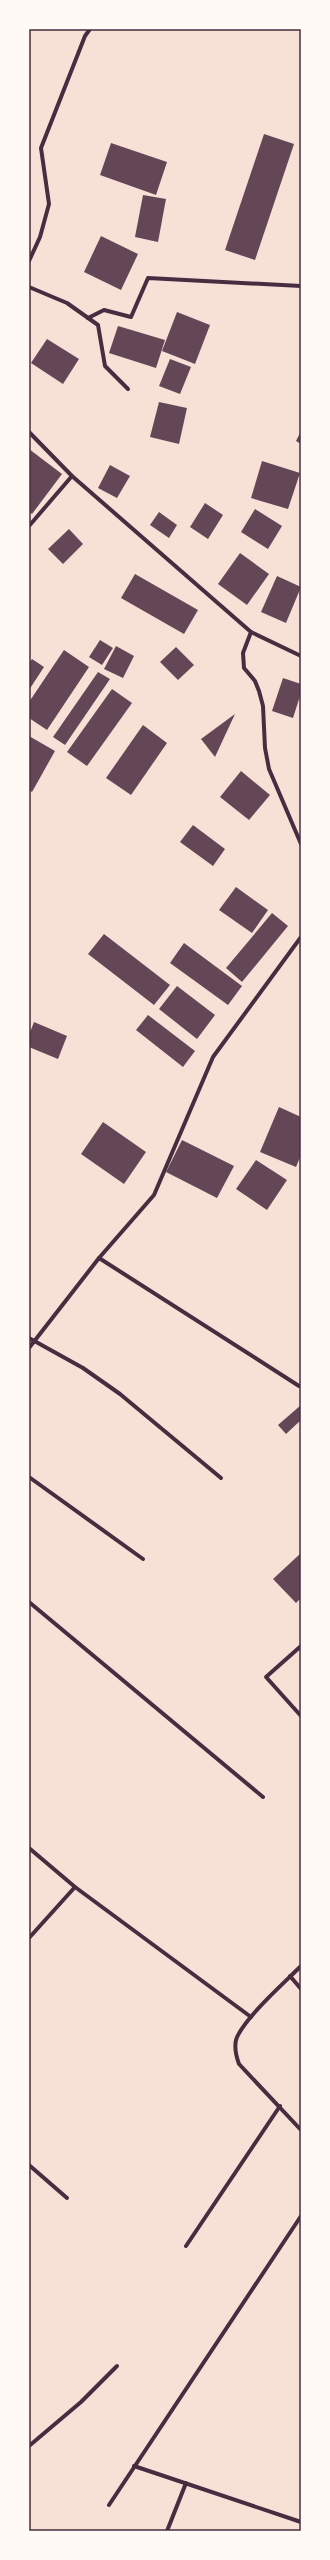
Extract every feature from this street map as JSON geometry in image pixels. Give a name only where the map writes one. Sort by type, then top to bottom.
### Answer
[{"type":"street","points":[[29,262],[40,237],[49,204],[41,148],[85,36],[90,29]]},
{"type":"street","points":[[88,318],[104,310],[131,317],[148,278],[301,286]]},
{"type":"street","points":[[29,287],[67,303],[98,325],[105,366],[128,389]]},
{"type":"street","points":[[29,432],[72,476],[251,632],[301,656]]},
{"type":"street","points":[[29,526],[72,476]]},
{"type":"street","points":[[251,632],[243,652],[244,668],[255,681],[263,706],[264,748],[269,769],[301,844]]},
{"type":"street","points":[[29,1348],[99,1258],[154,1195],[213,1057],[301,937]]},
{"type":"street","points":[[99,1258],[299,1386]]},
{"type":"street","points":[[29,1338],[83,1368],[120,1394],[221,1478]]},
{"type":"street","points":[[29,1477],[143,1559]]},
{"type":"street","points":[[29,1602],[263,1796]]},
{"type":"street","points":[[301,1646],[266,1677],[301,1716]]},
{"type":"street","points":[[29,1848],[75,1887],[251,2017]]},
{"type":"street","points":[[29,1938],[75,1887]]},
{"type":"street","points":[[301,1966],[251,2017],[236,2040],[235,2053],[239,2064],[301,2130]]},
{"type":"street","points":[[290,1976],[301,1989]]},
{"type":"street","points":[[186,2246],[280,2106]]},
{"type":"street","points":[[29,2165],[67,2198]]},
{"type":"street","points":[[109,2505],[301,2216]]},
{"type":"street","points":[[29,2446],[81,2402],[117,2366]]},
{"type":"street","points":[[134,2466],[301,2522]]},
{"type":"street","points":[[167,2531],[186,2483]]},
{"type":"building","points":[[264,134],[294,144],[255,260],[225,250]]},
{"type":"building","points":[[111,143],[167,162],[156,195],[100,175]]},
{"type":"building","points":[[143,195],[166,199],[158,242],[135,237]]},
{"type":"building","points":[[101,236],[138,254],[121,290],[84,272]]},
{"type":"building","points":[[177,312],[210,325],[195,364],[162,351]]},
{"type":"building","points":[[118,326],[165,340],[156,368],[109,353]]},
{"type":"building","points":[[47,339],[79,359],[63,384],[31,363]]},
{"type":"building","points":[[170,359],[191,367],[180,394],[159,386]]},
{"type":"building","points":[[159,402],[187,408],[179,444],[150,437]]},
{"type":"building","points":[[301,431],[301,444],[296,441]]},
{"type":"building","points":[[29,449],[62,474],[32,514],[29,512]]},
{"type":"building","points":[[262,461],[300,473],[288,509],[251,498]]},
{"type":"building","points":[[110,465],[130,476],[117,498],[98,488]]},
{"type":"building","points":[[205,503],[223,515],[208,539],[190,527]]},
{"type":"building","points":[[255,509],[282,526],[268,549],[241,532]]},
{"type":"building","points":[[159,512],[177,525],[169,538],[150,525]]},
{"type":"building","points":[[69,529],[83,544],[63,564],[48,549]]},
{"type":"building","points":[[240,553],[269,574],[247,605],[218,584]]},
{"type":"building","points":[[135,574],[198,610],[184,634],[121,598]]},
{"type":"building","points":[[277,576],[301,587],[286,623],[261,612]]},
{"type":"building","points":[[100,640],[113,648],[102,665],[89,657]]},
{"type":"building","points":[[116,646],[134,656],[123,678],[104,669]]},
{"type":"building","points":[[176,647],[194,665],[178,680],[160,662]]},
{"type":"building","points":[[64,650],[89,667],[47,730],[29,718],[29,702]]},
{"type":"building","points":[[32,659],[44,667],[29,690],[29,663]]},
{"type":"building","points":[[98,672],[110,679],[65,745],[53,737]]},
{"type":"building","points":[[283,678],[301,684],[301,693],[293,718],[272,711]]},
{"type":"building","points":[[112,689],[132,703],[87,766],[67,752]]},
{"type":"building","points":[[235,714],[215,757],[201,739]]},
{"type":"building","points":[[143,725],[167,743],[131,795],[106,778]]},
{"type":"building","points":[[29,736],[55,751],[32,792],[29,790]]},
{"type":"building","points":[[241,771],[270,795],[249,820],[220,797]]},
{"type":"building","points":[[193,825],[225,849],[213,866],[180,842]]},
{"type":"building","points":[[236,887],[268,910],[252,933],[219,910]]},
{"type":"building","points":[[272,913],[288,926],[242,982],[226,968]]},
{"type":"building","points":[[104,934],[170,985],[154,1005],[88,954]]},
{"type":"building","points":[[184,943],[242,986],[228,1005],[170,963]]},
{"type":"building","points":[[177,986],[215,1015],[197,1039],[159,1009]]},
{"type":"building","points":[[148,1015],[195,1051],[183,1067],[136,1030]]},
{"type":"building","points":[[34,1022],[67,1036],[58,1059],[29,1047],[29,1035]]},
{"type":"building","points":[[279,1107],[301,1117],[301,1155],[296,1167],[260,1152]]},
{"type":"building","points":[[103,1122],[146,1152],[124,1184],[81,1154]]},
{"type":"building","points":[[182,1140],[234,1166],[217,1198],[166,1172]]},
{"type":"building","points":[[256,1160],[287,1180],[267,1210],[236,1189]]},
{"type":"building","points":[[301,1405],[301,1420],[286,1434],[278,1425]]},
{"type":"building","points":[[301,1553],[301,1598],[296,1603],[273,1579]]}]
